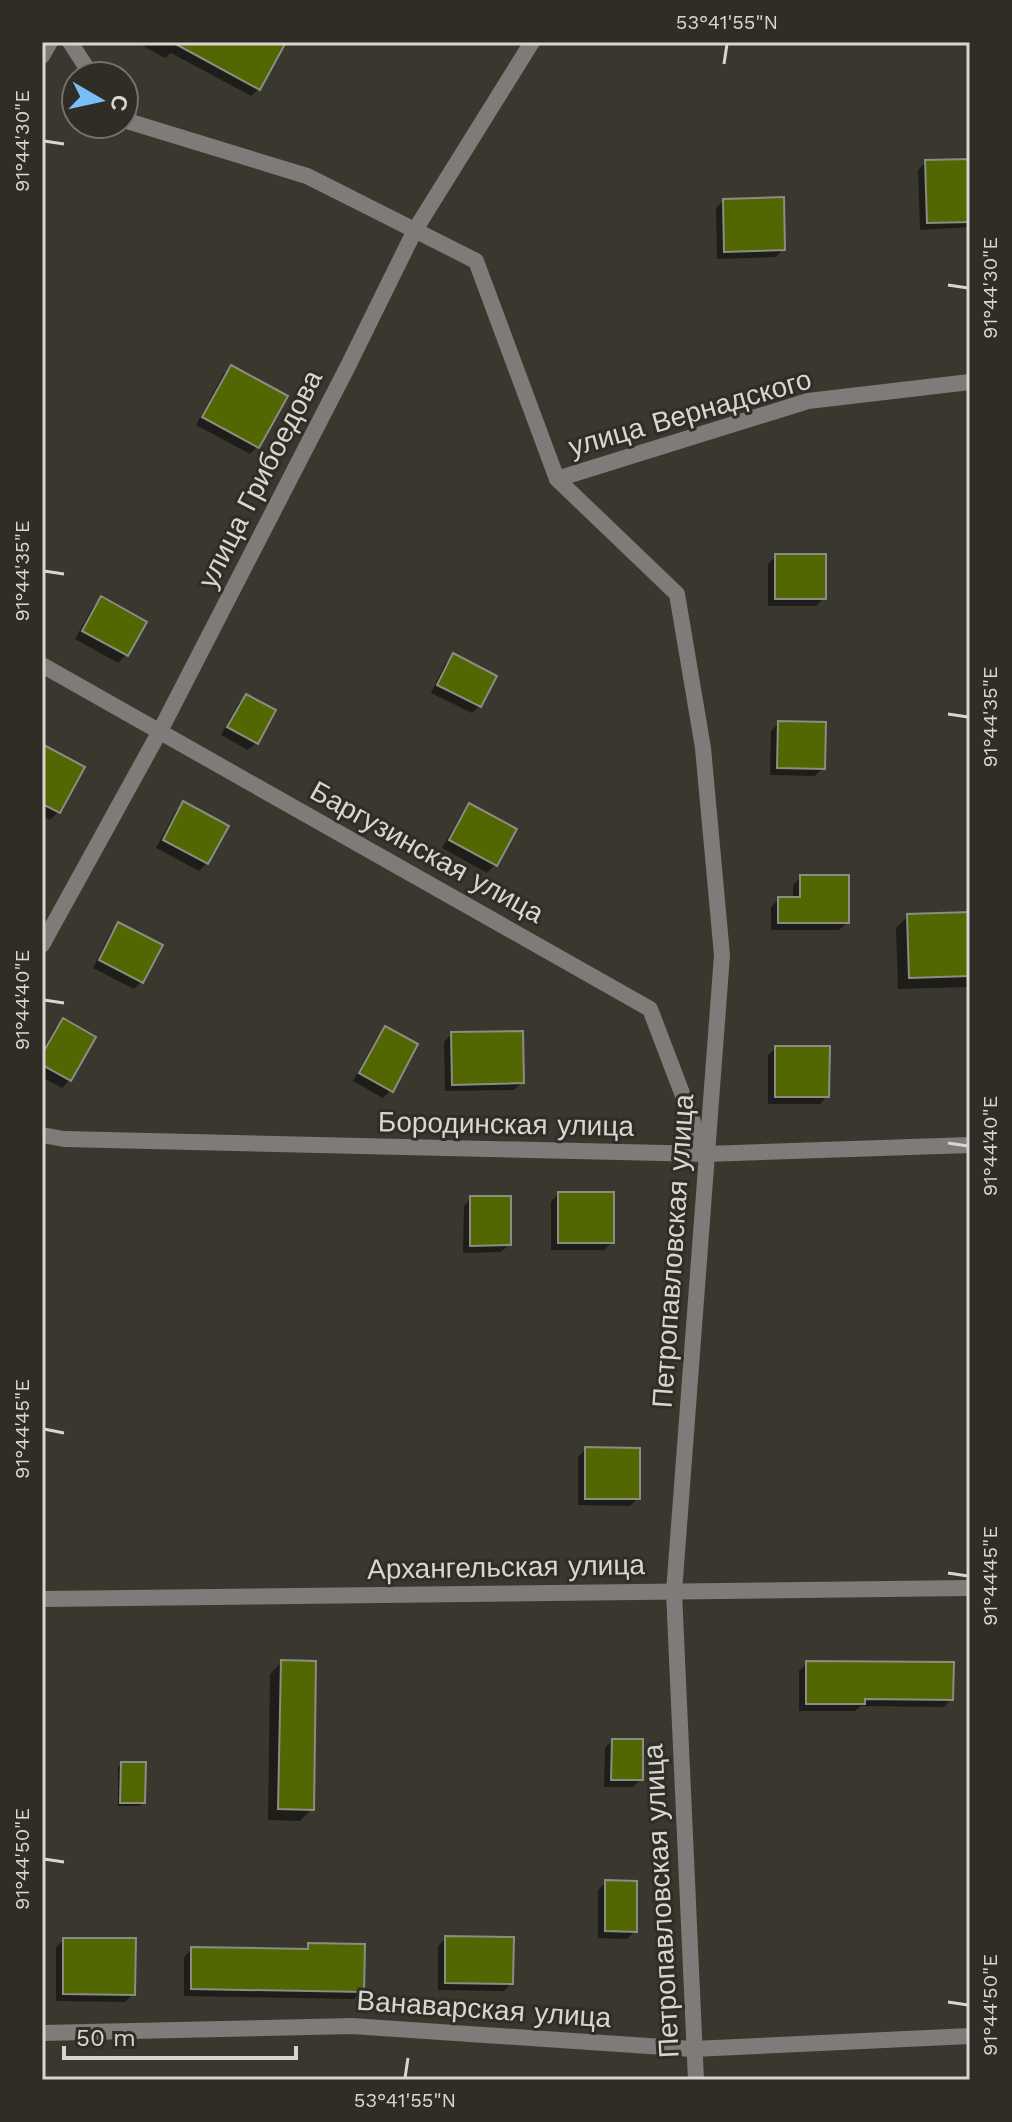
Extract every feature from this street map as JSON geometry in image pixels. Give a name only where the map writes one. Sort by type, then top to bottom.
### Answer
[{"type":"street","points":[[42,56],[50,42]]},
{"type":"street","points":[[70,42],[82,60]]},
{"type":"street","name":"улица Грибоедова","points":[[42,945],[160,731],[415,230],[532,42]]},
{"type":"street","name":"улица Вернадского","points":[[140,125],[307,176],[476,261],[557,479],[808,401],[970,382]]},
{"type":"street","name":"Петропавловская улица","points":[[557,479],[677,594],[703,748],[722,955],[674,1592],[696,2080]]},
{"type":"street","name":"Баргузинская улица","points":[[42,665],[650,1009],[706,1154]]},
{"type":"street","name":"Бородинская улица","points":[[42,1135],[64,1139],[706,1154],[970,1145]]},
{"type":"street","name":"Архангельская улица","points":[[42,1599],[970,1588]]},
{"type":"street","name":"Ванаварская улица","points":[[42,2033],[352,2026],[693,2049],[970,2036]]},
{"type":"building","points":[[172,42],[286,42],[260,90]]},
{"type":"building","points":[[970,159],[970,222],[927,223],[925,160]]},
{"type":"building","points":[[784,197],[785,250],[724,252],[723,199]]},
{"type":"building","points":[[231,365],[288,396],[259,448],[202,417]]},
{"type":"building","points":[[775,554],[826,554],[826,599],[775,599]]},
{"type":"building","points":[[101,596],[147,622],[128,656],[82,631]]},
{"type":"building","points":[[453,653],[497,676],[481,707],[437,685]]},
{"type":"building","points":[[246,694],[276,710],[258,744],[227,727]]},
{"type":"building","points":[[778,721],[826,722],[825,769],[777,768]]},
{"type":"building","points":[[42,744],[85,767],[60,813],[42,804]]},
{"type":"building","points":[[183,801],[229,826],[208,864],[163,840]]},
{"type":"building","points":[[469,803],[517,829],[497,866],[449,840]]},
{"type":"building","points":[[800,875],[849,875],[849,923],[778,923],[778,897],[800,897]]},
{"type":"building","points":[[970,912],[970,976],[909,978],[907,914]]},
{"type":"building","points":[[118,922],[163,945],[143,983],[99,960]]},
{"type":"building","points":[[63,1018],[96,1037],[71,1081],[42,1065],[42,1054]]},
{"type":"building","points":[[385,1026],[418,1044],[393,1092],[359,1073]]},
{"type":"building","points":[[523,1031],[524,1083],[452,1085],[451,1032]]},
{"type":"building","points":[[775,1046],[830,1046],[829,1097],[775,1097]]},
{"type":"building","points":[[558,1192],[614,1192],[614,1243],[558,1243]]},
{"type":"building","points":[[470,1196],[511,1196],[511,1245],[470,1246]]},
{"type":"building","points":[[585,1447],[640,1448],[640,1499],[585,1499]]},
{"type":"building","points":[[281,1660],[316,1661],[314,1810],[278,1809]]},
{"type":"building","points":[[806,1661],[954,1662],[953,1700],[865,1699],[865,1704],[806,1704]]},
{"type":"building","points":[[612,1739],[643,1739],[643,1780],[611,1780]]},
{"type":"building","points":[[121,1762],[146,1762],[145,1803],[120,1803]]},
{"type":"building","points":[[605,1880],[637,1881],[637,1932],[605,1931]]},
{"type":"building","points":[[445,1936],[514,1937],[513,1984],[445,1983]]},
{"type":"building","points":[[63,1938],[136,1938],[135,1995],[63,1994]]},
{"type":"building","points":[[308,1943],[365,1944],[364,1992],[191,1989],[191,1947],[308,1949]]}]
